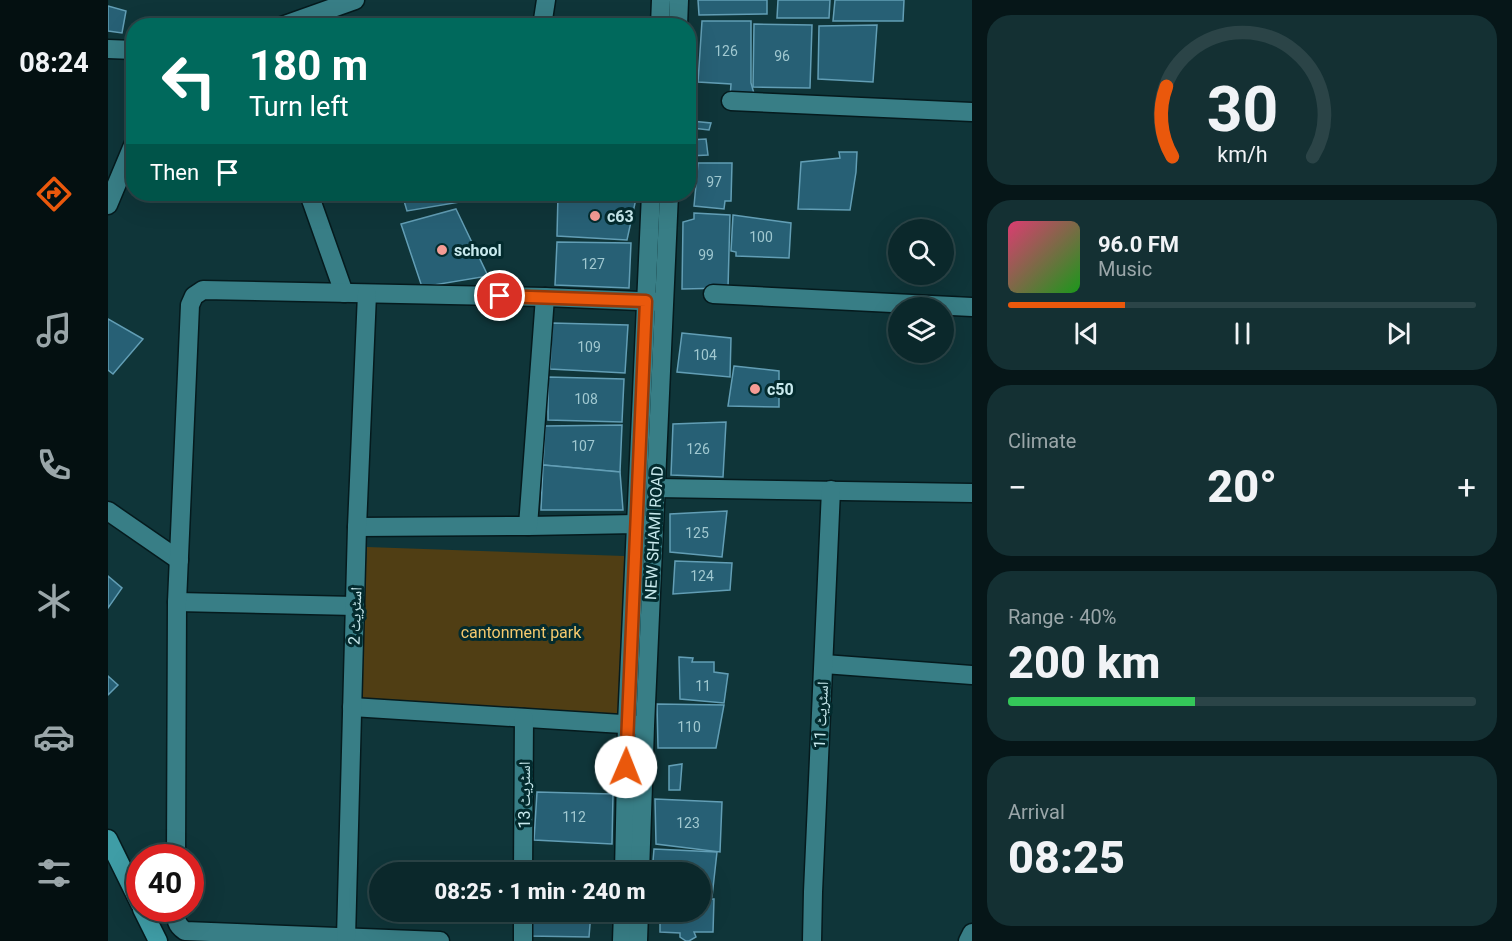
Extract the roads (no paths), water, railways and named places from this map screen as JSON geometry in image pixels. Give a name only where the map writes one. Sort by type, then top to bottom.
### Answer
[{"type":"main road","points":[[108,840],[126,876]]},
{"type":"main road","points":[[148,922],[158,941]]},
{"type":"street","points":[[304,18],[355,0]]},
{"type":"street","points":[[543,18],[546,0]]},
{"type":"street","points":[[660,18],[661,0]]},
{"type":"street","points":[[678,18],[679,0]]},
{"type":"street","points":[[108,49],[126,50]]},
{"type":"street","points":[[731,101],[972,112]]},
{"type":"street","points":[[108,205],[126,162]]},
{"type":"street","points":[[311,201],[344,293]]},
{"type":"street","name":"NEW SHAMI ROAD","points":[[646,525],[657,488],[651,201]]},
{"type":"street","name":"NEW SHAMI ROAD","points":[[625,862],[636,725],[655,301],[668,201]]},
{"type":"street","points":[[176,844],[177,602],[189,305],[194,296],[203,290],[655,301]]},
{"type":"street","name":"اسٹریٹ 2","points":[[346,938],[357,527],[367,294]]},
{"type":"street","points":[[713,294],[972,307]]},
{"type":"street","points":[[528,526],[545,297]]},
{"type":"street","points":[[657,488],[972,493]]},
{"type":"street","name":"اسٹریٹ 11","points":[[813,941],[831,490]]},
{"type":"street","points":[[108,511],[179,560]]},
{"type":"street","points":[[357,527],[646,525]]},
{"type":"street","points":[[177,602],[355,606]]},
{"type":"street","points":[[824,664],[972,675]]},
{"type":"street","points":[[352,707],[636,725]]},
{"type":"street","name":"اسٹریٹ 13","points":[[523,862],[524,718]]},
{"type":"street","name":"NEW SHAMI ROAD","points":[[636,725],[640,862]]},
{"type":"street","points":[[176,922],[185,932],[440,941]]},
{"type":"street","points":[[523,922],[523,941]]},
{"type":"street","points":[[622,941],[623,922]]},
{"type":"street","points":[[638,941],[639,922]]},
{"type":"street","points":[[968,941],[972,933]]},
{"type":"place","name":"c63","points":[[595,216]]},
{"type":"place","name":"school","points":[[442,250]]},
{"type":"place","name":"c50","points":[[755,389]]},
{"type":"park label","name":"cantonment park","points":[[521,632]]}]
